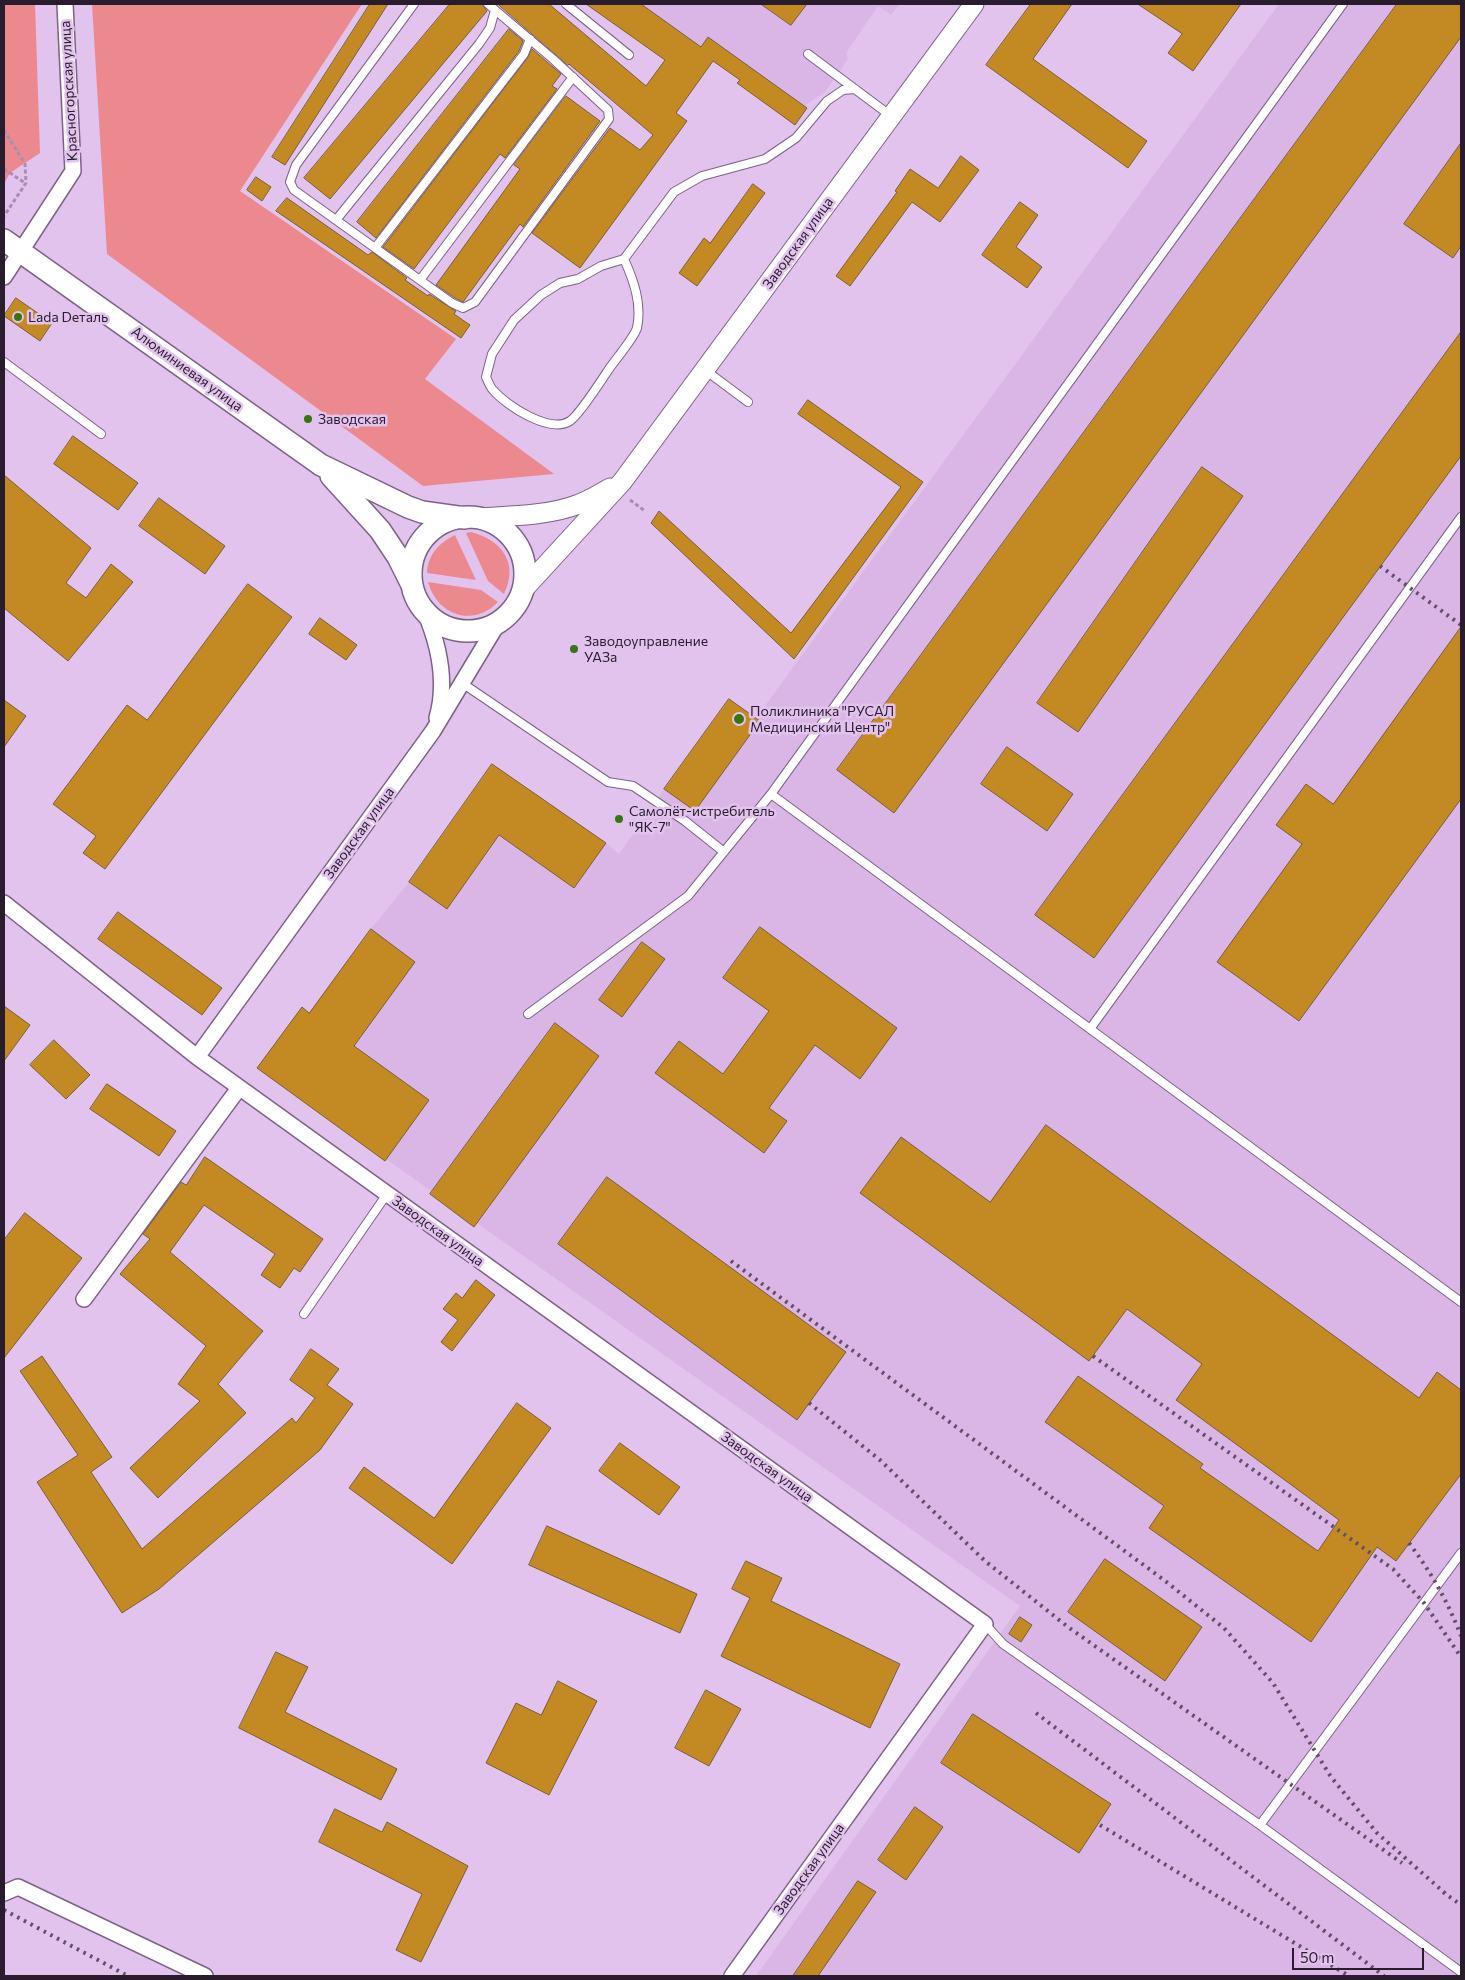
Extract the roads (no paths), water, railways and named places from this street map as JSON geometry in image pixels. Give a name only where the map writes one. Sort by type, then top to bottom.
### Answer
[{"type":"main road","name":"Алюминиевая улица","points":[[4,240],[321,465]]},
{"type":"main road","points":[[321,465],[422,512],[470,518],[498,526],[510,535],[519,547],[524,561],[525,576],[523,590],[512,608],[498,623],[483,630],[467,632],[450,629],[435,622],[417,600],[398,558],[380,530],[321,465]]},
{"type":"main road","points":[[412,586],[411,572],[414,557],[420,544],[428,534],[440,525],[453,520],[470,518]]},
{"type":"street","name":"Красногорская улица","points":[[4,277],[73,171],[65,4]]},
{"type":"street","name":"Заводская улица","points":[[523,590],[622,482],[974,4]]},
{"type":"street","points":[[470,518],[537,513],[578,505],[622,482]]},
{"type":"street","points":[[425,612],[435,636],[440,671],[441,694],[434,729]]},
{"type":"street","name":"Заводская улица","points":[[197,1057],[434,729],[498,623]]},
{"type":"street","name":"Заводская улица","points":[[4,903],[197,1057],[239,1088],[985,1624],[732,1976]]},
{"type":"street","points":[[84,1299],[239,1088]]},
{"type":"street","points":[[4,1893],[18,1887],[205,1976]]},
{"type":"lane","points":[[414,4],[296,166],[290,182],[294,190],[452,303],[463,308],[475,302],[609,119],[608,110],[530,39],[488,4]]},
{"type":"lane","points":[[566,4],[629,55]]},
{"type":"lane","points":[[528,1014],[688,896],[771,794],[1342,4]]},
{"type":"lane","points":[[336,220],[479,44],[490,28],[495,10]]},
{"type":"lane","points":[[375,248],[524,54],[530,39]]},
{"type":"lane","points":[[808,54],[891,116]]},
{"type":"lane","points":[[420,280],[573,77]]},
{"type":"lane","points":[[624,259],[633,280],[639,305],[636,330],[587,401],[570,420],[557,425],[534,419],[514,407],[493,390],[486,377],[492,354],[514,320],[541,295],[560,283],[578,278],[601,266],[624,259],[674,192],[702,176],[765,159],[796,138],[827,101],[843,90],[855,89]]},
{"type":"lane","points":[[4,362],[101,434]]},
{"type":"lane","points":[[705,370],[748,402]]},
{"type":"lane","points":[[1090,1029],[1461,517]]},
{"type":"lane","points":[[462,683],[608,782],[634,786],[724,852]]},
{"type":"lane","points":[[771,794],[1461,1302]]},
{"type":"lane","points":[[304,1314],[388,1194]]},
{"type":"lane","points":[[1260,1825],[1461,1553]]},
{"type":"lane","points":[[985,1624],[1003,1644],[1260,1825],[1461,1972]]},
{"type":"railway","points":[[1380,566],[1461,625]]},
{"type":"railway","points":[[731,1261],[1164,1580],[1224,1628],[1273,1683],[1331,1777],[1377,1833],[1447,1895]]},
{"type":"railway","points":[[1093,1356],[1393,1569],[1424,1603],[1461,1657]]},
{"type":"railway","points":[[809,1403],[880,1460],[985,1561],[1068,1627],[1402,1863]]},
{"type":"railway","points":[[1409,1543],[1425,1565],[1438,1588],[1461,1636]]},
{"type":"railway","points":[[1036,1713],[1384,1976]]},
{"type":"railway","points":[[1100,1825],[1349,1976]]},
{"type":"railway","points":[[1443,1892],[1461,1905]]},
{"type":"railway","points":[[4,1910],[128,1976]]},
{"type":"place","name":"Lada Dеталь","points":[[18,317]]},
{"type":"place","name":"Заводская","points":[[308,419]]},
{"type":"place","name":"Заводоуправление УАЗа","points":[[574,649]]},
{"type":"place","name":"Поликлиника \"РУСАЛ Медицинский Центр\"","points":[[739,719]]},
{"type":"place","name":"Самолёт-истребитель \"ЯК-7\"","points":[[619,819]]}]
